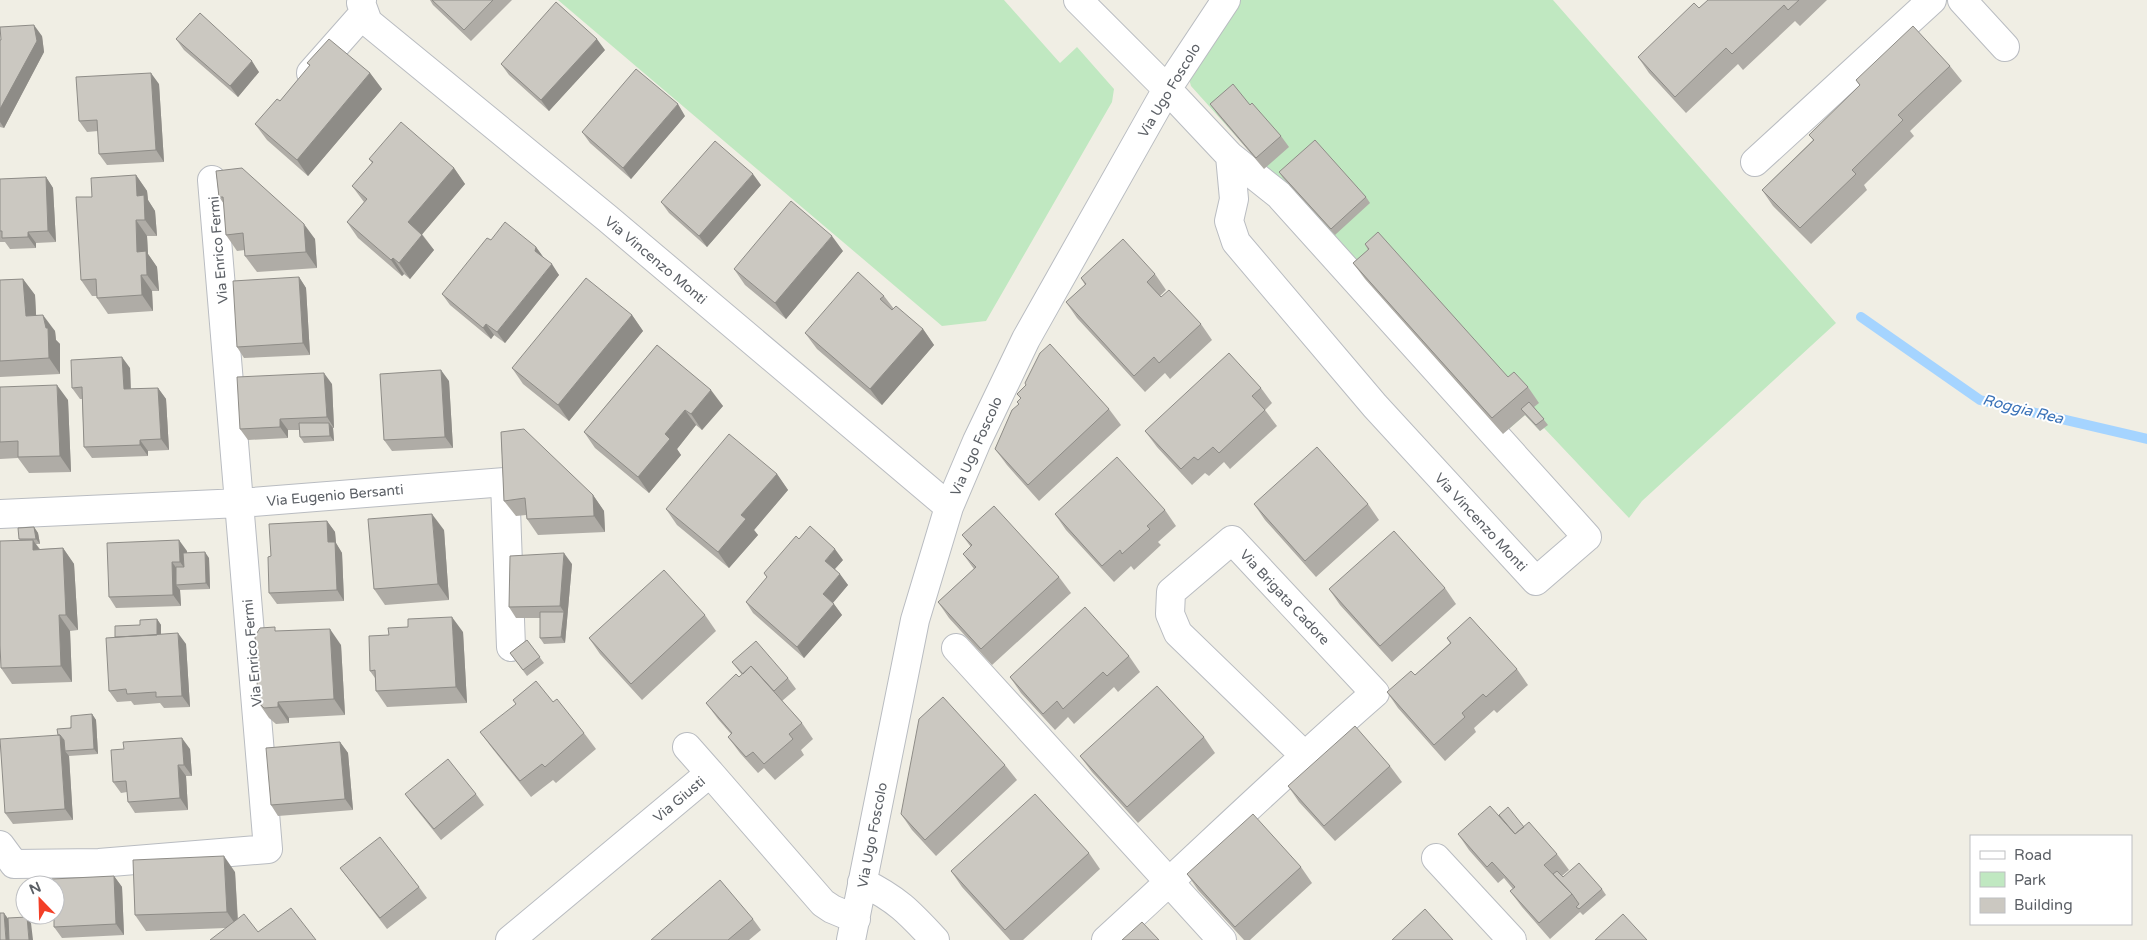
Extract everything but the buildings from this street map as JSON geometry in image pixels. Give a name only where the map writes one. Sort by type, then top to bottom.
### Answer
[{"type":"street","name":"Via Vincenzo Monti","points":[[1078,0],[1167,89],[1230,156],[1279,195],[1587,537],[1536,581],[1374,406],[1236,242],[1229,221],[1233,207],[1234,187],[1230,156]]},
{"type":"street","name":"Via Ugo Foscolo","points":[[854,930],[915,620],[949,508],[977,441],[1026,339],[1167,89],[1226,0]]},
{"type":"street","points":[[1755,162],[1932,0]]},
{"type":"street","points":[[1962,0],[2005,47]]},
{"type":"street","name":"Via Vincenzo Monti","points":[[292,94],[363,7]]},
{"type":"street","name":"Via Vincenzo Monti","points":[[363,7],[368,22],[607,218],[949,508]]},
{"type":"street","name":"Via Enrico Fermi","points":[[0,845],[14,864],[99,863],[268,849],[212,180]]},
{"type":"street","points":[[1233,207],[1243,200],[1264,192],[1279,195]]},
{"type":"street","name":"Via Eugenio Bersanti","points":[[0,514],[240,503],[504,482],[511,647]]},
{"type":"street","name":"Via Brigata Cadore","points":[[1106,940],[1304,755],[1375,693],[1232,540],[1171,592],[1170,614],[1178,633],[1304,755]]},
{"type":"street","points":[[956,648],[1222,940]]},
{"type":"street","points":[[687,747],[710,773]]},
{"type":"street","name":"Via Giusti","points":[[510,940],[710,773],[823,903],[854,930]]},
{"type":"street","points":[[1436,858],[1512,940]]},
{"type":"street","points":[[862,882],[887,894],[906,908],[935,940]]},
{"type":"green space","points":[[558,0],[1004,0],[1060,63],[1077,47],[1114,89],[1112,102],[986,321],[942,326]]},
{"type":"green space","points":[[1231,0],[1553,0],[1836,323],[1642,501],[1629,518],[1544,428],[1540,431],[1525,415],[1503,434],[1191,86],[1189,79]]},
{"type":"waterway","name":"Roggia Rea","points":[[1861,317],[1980,400],[2147,439]]}]
